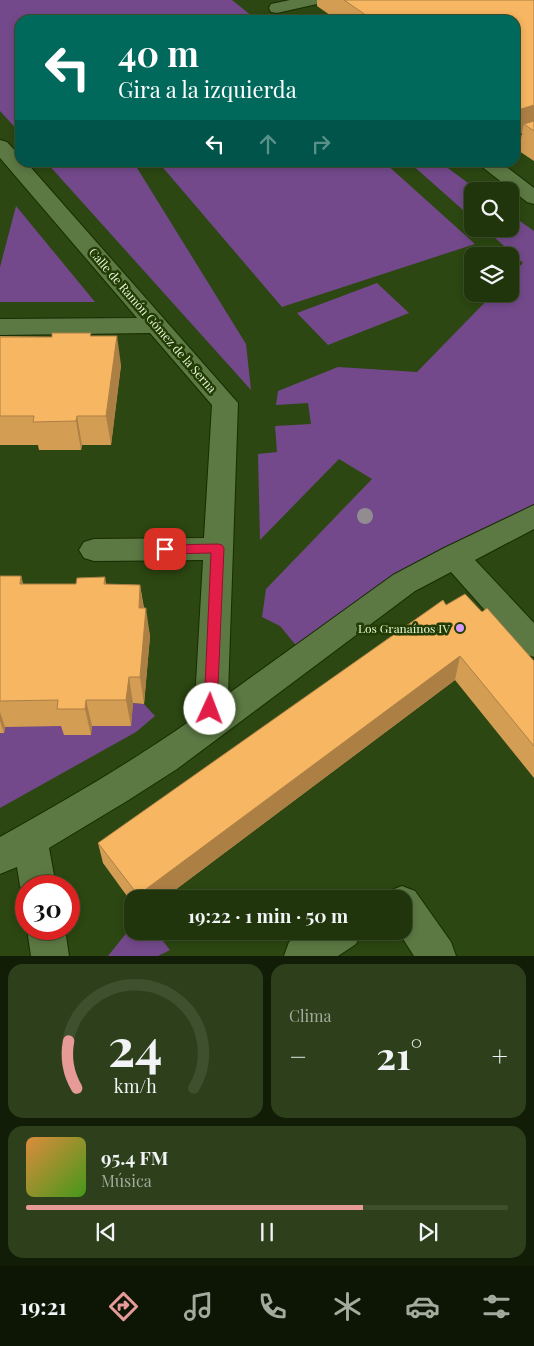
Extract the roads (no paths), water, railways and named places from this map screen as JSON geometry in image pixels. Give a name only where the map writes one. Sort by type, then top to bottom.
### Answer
[{"type":"street","points":[[272,4],[311,0]]},
{"type":"street","points":[[272,4],[286,15]]},
{"type":"street","points":[[520,142],[534,137]]},
{"type":"street","name":"Calle de Ramón Gómez de la Serna","points":[[2,153],[158,325],[225,403],[210,724]]},
{"type":"street","points":[[493,167],[534,198]]},
{"type":"street","points":[[0,327],[158,325]]},
{"type":"street","points":[[31,875],[15,849],[165,758],[404,583],[534,516]]},
{"type":"street","points":[[94,550],[218,548]]},
{"type":"street","points":[[454,556],[534,644]]},
{"type":"street","points":[[412,919],[437,956]]},
{"type":"street","points":[[48,940],[50,956]]},
{"type":"street","points":[[303,956],[329,940]]},
{"type":"place","name":"Los Granaínos IV","points":[[460,628]]}]
